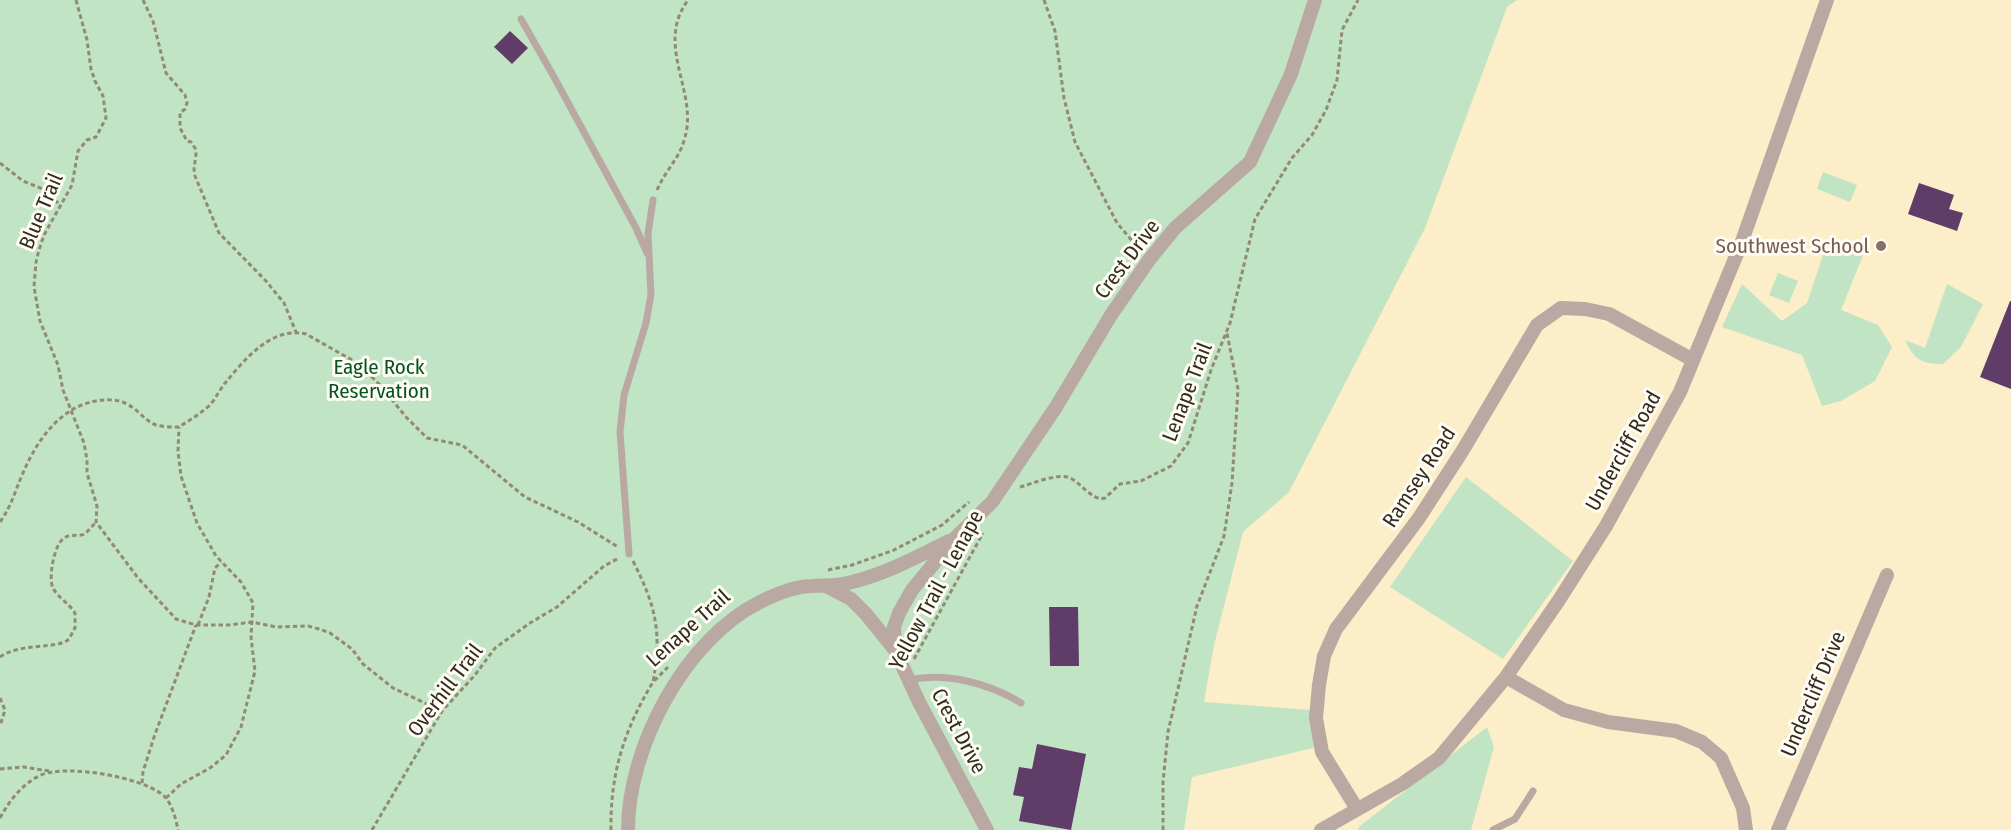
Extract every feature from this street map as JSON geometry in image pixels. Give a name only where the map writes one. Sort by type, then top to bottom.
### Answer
[{"type":"street","name":"Crest Drive","points":[[895,650],[893,638],[899,613],[912,590],[954,538],[972,523],[998,494],[1056,407],[1111,315],[1149,260],[1176,228],[1250,162],[1291,74],[1315,0]]},
{"type":"street","name":"Undercliff Road","points":[[1321,830],[1402,784],[1439,758],[1506,677],[1606,526],[1680,392],[1694,360],[1741,244],[1827,0]]},
{"type":"street","name":"Ramsey Road","points":[[1357,809],[1322,752],[1316,718],[1324,656],[1336,629],[1419,518],[1463,450],[1537,325],[1561,308],[1585,309],[1609,314],[1694,360]]},
{"type":"street","name":"Crest Drive","points":[[628,830],[632,785],[648,734],[672,686],[703,648],[732,619],[760,602],[810,586],[828,587],[869,578],[954,538]]},
{"type":"street","name":"Undercliff Drive","points":[[1778,830],[1887,574]]},
{"type":"street","name":"Crest Drive","points":[[828,587],[851,599],[895,650],[987,830]]},
{"type":"street","points":[[1506,677],[1564,710],[1608,722],[1676,731],[1702,742],[1721,758],[1743,808],[1746,830]]},
{"type":"lane","points":[[520,19],[636,228],[649,258]]},
{"type":"lane","points":[[629,554],[620,432],[624,394],[651,294],[648,234],[653,200]]},
{"type":"lane","points":[[909,680],[924,677],[983,685],[1006,693],[1021,703]]},
{"type":"lane","points":[[1493,830],[1515,819],[1533,791]]},
{"type":"path","name":"Blue Trail","points":[[76,0],[87,40],[91,69],[103,96],[106,118],[96,137],[87,140],[78,151],[72,185],[41,243],[36,262],[34,287],[40,321],[58,365],[70,410],[84,442],[87,473],[96,506],[96,522]]},
{"type":"path","points":[[0,522],[11,507],[23,472],[40,441],[70,410],[90,403],[113,400],[138,410],[155,424],[179,427],[212,403],[225,383],[252,354],[278,335],[296,332],[284,303],[266,281],[227,243],[213,222],[195,176],[195,148],[191,142],[187,141],[180,128],[180,113],[185,109],[187,103],[185,95],[166,73],[153,21],[143,0]]},
{"type":"path","points":[[653,200],[663,177],[678,158],[686,137],[688,120],[677,63],[675,28],[676,20],[688,0]]},
{"type":"path","points":[[1044,0],[1055,31],[1064,98],[1075,142],[1117,223],[1149,260]]},
{"type":"path","name":"Lenape Trail","points":[[819,571],[852,565],[894,550],[942,525],[977,495],[998,494],[1053,477],[1064,476],[1071,478],[1088,494],[1100,499],[1105,498],[1120,484],[1141,481],[1171,466],[1188,443],[1211,370],[1227,331],[1255,219],[1292,158],[1312,135],[1326,110],[1337,80],[1342,30],[1358,0]]},
{"type":"path","points":[[0,163],[23,181],[48,191],[61,207]]},
{"type":"path","points":[[1163,830],[1163,782],[1168,732],[1197,606],[1224,536],[1232,483],[1238,389],[1227,331]]},
{"type":"path","name":"Lenape Trail","points":[[296,332],[306,334],[359,364],[428,438],[462,446],[525,497],[578,522],[629,554],[643,580],[656,616],[658,640],[653,682]]},
{"type":"path","points":[[166,798],[181,784],[220,761],[237,737],[255,671],[251,637],[253,603],[248,591],[230,568],[221,562],[197,523],[181,476],[178,451],[179,427]]},
{"type":"path","points":[[0,657],[17,649],[58,644],[69,639],[75,628],[75,613],[54,590],[50,577],[51,570],[62,539],[71,535],[85,534],[96,522],[138,578],[176,619],[197,625],[252,622],[276,627],[308,626],[330,633],[352,649],[363,664],[393,688],[442,711]]},
{"type":"path","name":"Yellow Trail - Lenape","points":[[912,662],[983,532]]},
{"type":"path","name":"Overhill Trail","points":[[372,830],[442,711],[475,675],[495,648],[557,607],[604,566],[629,554]]},
{"type":"path","points":[[142,783],[142,772],[154,737],[209,597],[215,568],[221,562]]},
{"type":"path","name":"Lenape Trail","points":[[653,682],[670,665]]},
{"type":"path","points":[[611,830],[613,783],[619,759],[636,712],[653,682]]},
{"type":"path","points":[[0,698],[5,710],[0,726]]},
{"type":"path","points":[[0,769],[22,767],[52,772],[93,773],[142,783],[166,798],[178,830]]},
{"type":"path","points":[[0,818],[12,797],[28,783],[43,774],[52,772]]},
{"type":"green space","name":"Eagle Rock Reservation","points":[[0,0],[1517,0],[1507,7],[1425,228],[1289,492],[1243,532],[1214,645],[1204,702],[1311,710],[1317,747],[1192,777],[1184,830],[0,830]]},
{"type":"green space","points":[[1823,172],[1857,185],[1850,202],[1817,189]]},
{"type":"green space","points":[[1827,243],[1863,255],[1841,310],[1878,325],[1892,347],[1875,381],[1841,401],[1822,406],[1802,355],[1722,327],[1742,284],[1782,321],[1807,303]]},
{"type":"green space","points":[[1778,273],[1798,281],[1789,303],[1769,295]]},
{"type":"green space","points":[[1947,284],[1983,304],[1961,347],[1943,364],[1924,362],[1915,356],[1905,340],[1925,348]]},
{"type":"green space","points":[[1466,477],[1573,561],[1503,659],[1390,587]]},
{"type":"green space","points":[[1487,727],[1494,747],[1471,830],[1358,830],[1360,826]]},
{"type":"building","points":[[510,31],[528,48],[512,64],[494,47]]},
{"type":"building","points":[[1919,183],[1954,195],[1949,209],[1963,213],[1957,231],[1908,214]]},
{"type":"building","points":[[2011,301],[2011,389],[1980,377]]},
{"type":"building","points":[[1049,607],[1078,607],[1079,666],[1050,666]]},
{"type":"building","points":[[1037,744],[1086,754],[1071,830],[1019,821],[1024,797],[1013,795],[1019,767],[1032,769]]},
{"type":"place","name":"Southwest School","points":[[1881,246]]}]
